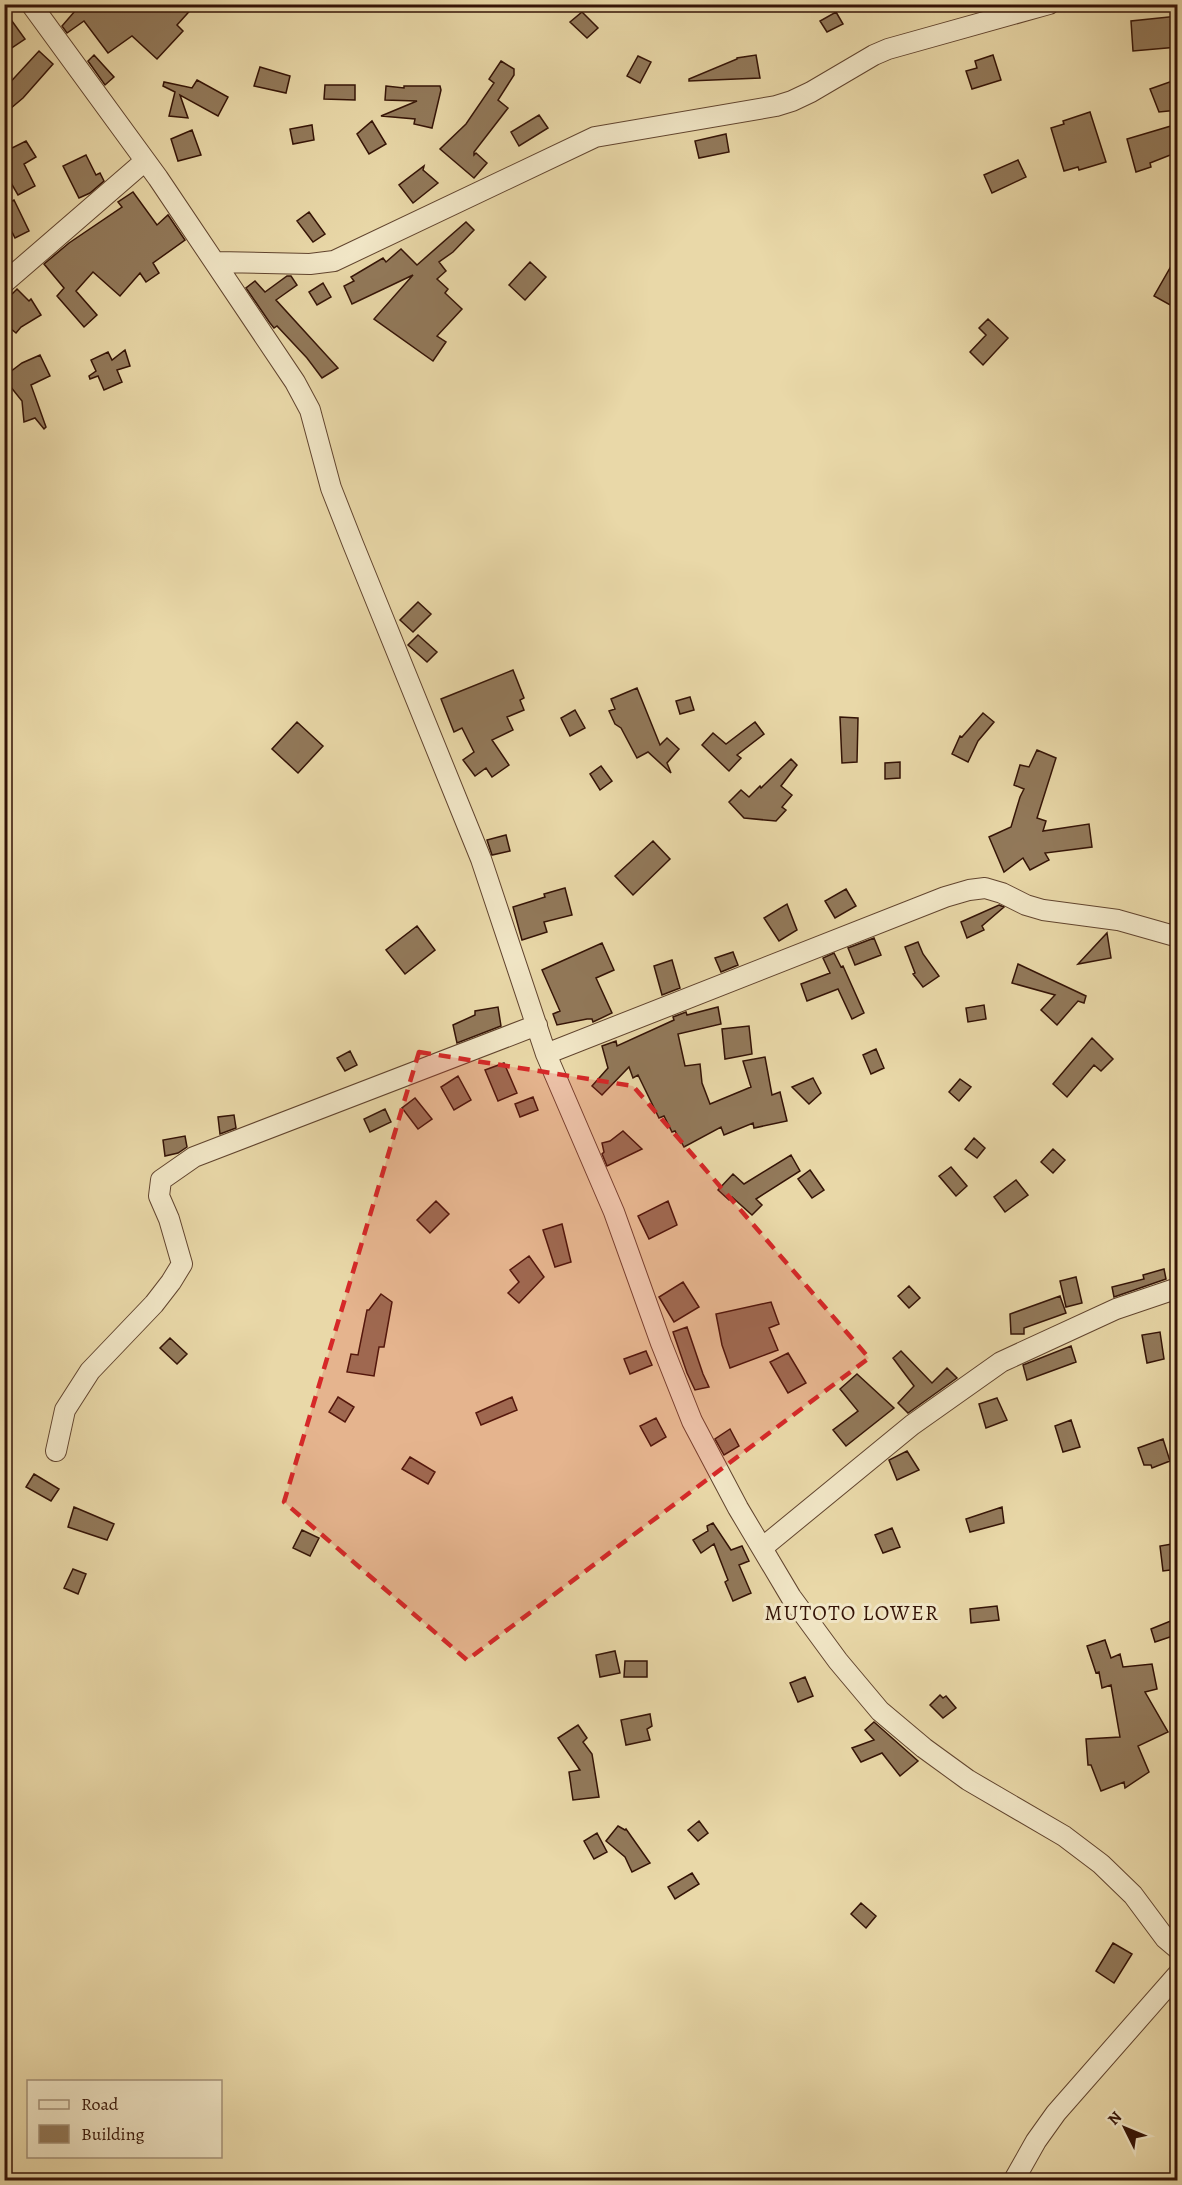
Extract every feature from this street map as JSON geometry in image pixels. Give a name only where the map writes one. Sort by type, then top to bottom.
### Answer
[{"type":"street","points":[[31,4],[216,262],[295,382],[310,410],[331,488],[481,859],[546,1054],[614,1212],[692,1421],[738,1508],[791,1597],[838,1661],[880,1711],[968,1780],[1064,1836],[1101,1864],[1133,1894],[1166,1938],[1178,1949]]},
{"type":"street","points":[[216,262],[310,264],[334,261],[595,137],[776,106],[801,96],[888,49],[1049,4]]},
{"type":"street","points":[[4,283],[145,161]]},
{"type":"street","points":[[546,1054],[945,897],[969,890],[985,888],[1043,910],[1118,920],[1178,937]]},
{"type":"street","points":[[56,1451],[65,1410],[90,1371],[154,1304],[182,1264],[169,1219],[159,1196],[161,1180],[194,1157],[537,1025]]},
{"type":"street","points":[[762,1548],[912,1425],[1001,1362],[1116,1309],[1178,1288]]},
{"type":"street","points":[[1014,2181],[1036,2141],[1056,2113],[1178,1974]]},
{"type":"highlighted area","points":[[419,1052],[633,1086],[869,1358],[467,1660],[284,1502]]},
{"type":"building","points":[[81,4],[196,4],[177,25],[183,31],[157,59],[132,36],[108,53],[84,21],[67,33],[62,26]]},
{"type":"building","points":[[4,10],[25,39],[4,53]]},
{"type":"building","points":[[582,12],[598,28],[587,38],[570,22]]},
{"type":"building","points":[[836,12],[843,24],[827,32],[820,21]]},
{"type":"building","points":[[1178,16],[1178,47],[1133,51],[1131,21]]},
{"type":"building","points":[[39,51],[53,64],[23,98],[4,114],[4,89]]},
{"type":"building","points":[[94,55],[114,77],[105,85],[88,61]]},
{"type":"building","points":[[756,55],[760,78],[689,81],[689,79],[737,58]]},
{"type":"building","points":[[993,55],[1001,80],[972,89],[966,71],[977,68],[975,61]]},
{"type":"building","points":[[638,56],[651,62],[640,83],[627,76]]},
{"type":"building","points":[[501,61],[514,69],[514,75],[498,100],[508,108],[474,152],[474,155],[476,153],[487,163],[474,178],[440,149],[466,124],[494,83],[489,79]]},
{"type":"building","points":[[260,67],[290,76],[286,93],[254,86]]},
{"type":"building","points":[[1178,79],[1178,110],[1159,112],[1150,89]]},
{"type":"building","points":[[197,80],[228,97],[218,116],[180,95],[188,118],[169,116],[175,92],[163,86],[164,82],[192,88]]},
{"type":"building","points":[[325,85],[355,85],[355,100],[324,99]]},
{"type":"building","points":[[386,86],[404,88],[404,86],[440,86],[432,128],[414,124],[415,119],[381,116],[417,101],[385,100]]},
{"type":"building","points":[[1090,112],[1106,162],[1079,170],[1078,167],[1064,171],[1051,128],[1064,124],[1063,121]]},
{"type":"building","points":[[539,115],[548,128],[519,146],[511,132]]},
{"type":"building","points":[[372,121],[386,144],[369,154],[357,134]]},
{"type":"building","points":[[312,125],[314,140],[293,144],[290,129]]},
{"type":"building","points":[[1171,126],[1178,144],[1178,152],[1150,163],[1151,167],[1136,172],[1127,139]]},
{"type":"building","points":[[192,130],[201,155],[178,161],[171,139]]},
{"type":"building","points":[[726,134],[729,152],[699,158],[695,141]]},
{"type":"building","points":[[26,141],[36,157],[24,164],[35,186],[18,195],[4,171],[4,152]]},
{"type":"building","points":[[86,155],[96,175],[100,173],[104,181],[90,193],[79,198],[63,166]]},
{"type":"building","points":[[1018,160],[1026,177],[992,193],[984,175]]},
{"type":"building","points":[[424,166],[423,170],[438,183],[413,203],[399,185]]},
{"type":"building","points":[[133,192],[157,225],[168,215],[185,240],[153,263],[159,273],[146,282],[140,273],[120,296],[93,272],[76,291],[97,315],[84,327],[57,296],[64,288],[44,264],[69,243],[122,207],[118,202]]},
{"type":"building","points":[[14,200],[29,231],[15,238],[4,216],[4,205]]},
{"type":"building","points":[[309,212],[325,234],[313,242],[297,221]]},
{"type":"building","points":[[466,222],[474,230],[453,252],[439,262],[446,271],[437,279],[448,289],[445,293],[462,309],[437,336],[446,342],[433,361],[374,319],[413,275],[352,304],[344,286],[354,281],[351,277],[383,258],[386,262],[401,249],[417,265]]},
{"type":"building","points":[[1178,254],[1178,296],[1172,306],[1154,296]]},
{"type":"building","points":[[530,262],[546,277],[525,300],[509,285]]},
{"type":"building","points":[[287,276],[291,276],[297,285],[276,300],[338,368],[322,378],[277,326],[274,328],[246,288],[255,281],[265,292]]},
{"type":"building","points":[[323,283],[331,297],[317,305],[309,292]]},
{"type":"building","points":[[17,289],[29,301],[31,299],[41,315],[21,327],[16,333],[4,323],[4,302]]},
{"type":"building","points":[[988,319],[1008,338],[983,365],[970,352],[986,335],[979,328]]},
{"type":"building","points":[[125,350],[130,366],[117,370],[122,382],[104,390],[98,376],[90,379],[89,376],[96,371],[91,360],[108,352],[112,360]]},
{"type":"building","points":[[40,355],[50,376],[31,385],[46,427],[44,429],[35,418],[24,422],[22,401],[6,381],[6,375],[22,363]]},
{"type":"building","points":[[418,602],[431,614],[413,632],[400,620]]},
{"type":"building","points":[[418,635],[437,652],[427,662],[408,645]]},
{"type":"building","points":[[513,670],[524,698],[520,700],[524,710],[507,717],[513,730],[492,740],[509,765],[492,777],[486,768],[475,776],[463,760],[474,752],[462,728],[454,732],[441,699]]},
{"type":"building","points":[[637,688],[660,745],[667,738],[679,749],[667,763],[671,773],[648,752],[637,758],[609,711],[615,709],[611,699]]},
{"type":"building","points":[[690,697],[694,710],[680,714],[676,701]]},
{"type":"building","points":[[575,710],[585,728],[570,736],[561,718]]},
{"type":"building","points":[[983,713],[994,722],[978,741],[968,762],[952,754],[960,736],[962,737]]},
{"type":"building","points":[[840,717],[858,718],[857,762],[842,763]]},
{"type":"building","points":[[297,722],[323,746],[298,773],[272,749]]},
{"type":"building","points":[[755,722],[764,734],[737,755],[741,758],[729,771],[702,745],[713,733],[726,744]]},
{"type":"building","points":[[1037,750],[1056,758],[1037,818],[1046,821],[1043,831],[1089,824],[1092,847],[1045,853],[1049,860],[1030,870],[1023,858],[1004,872],[989,837],[1011,827],[1024,789],[1014,785],[1020,765],[1029,767]]},
{"type":"building","points":[[791,759],[797,765],[781,786],[792,795],[782,807],[786,810],[776,821],[744,818],[729,802],[741,790],[749,797]]},
{"type":"building","points":[[900,762],[900,778],[885,779],[885,763]]},
{"type":"building","points":[[601,766],[612,781],[600,790],[590,774]]},
{"type":"building","points":[[506,835],[510,851],[492,855],[487,840]]},
{"type":"building","points":[[653,841],[670,859],[633,895],[615,876]]},
{"type":"building","points":[[565,888],[572,915],[544,922],[547,932],[522,940],[513,907]]},
{"type":"building","points":[[846,889],[856,906],[835,918],[825,901]]},
{"type":"building","points":[[787,904],[797,930],[779,941],[764,918]]},
{"type":"building","points":[[999,905],[1004,907],[982,926],[984,930],[967,938],[961,922]]},
{"type":"building","points":[[417,926],[435,950],[405,974],[386,950]]},
{"type":"building","points":[[1107,933],[1111,958],[1078,964]]},
{"type":"building","points":[[874,938],[881,955],[855,965],[848,948]]},
{"type":"building","points":[[918,942],[923,954],[939,976],[923,987],[913,974],[915,973],[905,947]]},
{"type":"building","points":[[602,943],[614,970],[596,978],[612,1013],[593,1022],[592,1019],[587,1019],[557,1025],[553,1014],[560,1011],[542,970]]},
{"type":"building","points":[[733,952],[738,965],[721,972],[715,958]]},
{"type":"building","points":[[834,953],[841,967],[843,966],[864,1013],[852,1019],[838,989],[807,1001],[801,984],[830,973],[823,958]]},
{"type":"building","points":[[672,960],[680,988],[662,995],[654,966]]},
{"type":"building","points":[[1018,964],[1086,996],[1084,1003],[1078,1001],[1057,1025],[1041,1010],[1055,995],[1012,983]]},
{"type":"building","points":[[984,1005],[986,1019],[968,1022],[966,1008]]},
{"type":"building","points":[[498,1007],[501,1026],[457,1043],[453,1025],[475,1015],[475,1011]]},
{"type":"building","points":[[718,1007],[721,1024],[678,1034],[685,1066],[700,1064],[702,1083],[710,1104],[751,1087],[743,1061],[765,1057],[772,1095],[780,1092],[787,1121],[754,1128],[753,1123],[724,1135],[721,1127],[684,1147],[675,1131],[672,1132],[664,1116],[659,1118],[638,1075],[633,1078],[629,1067],[602,1095],[592,1086],[608,1068],[602,1046],[616,1041],[617,1046],[674,1020],[673,1017],[686,1012],[687,1015]]},
{"type":"building","points":[[749,1026],[752,1054],[725,1059],[722,1029]]},
{"type":"building","points":[[1092,1038],[1113,1059],[1101,1071],[1094,1065],[1067,1097],[1053,1084]]},
{"type":"building","points":[[876,1049],[884,1068],[871,1074],[863,1055]]},
{"type":"building","points":[[350,1051],[357,1065],[345,1071],[337,1058]]},
{"type":"building","points":[[504,1063],[517,1093],[498,1101],[485,1070]]},
{"type":"building","points":[[458,1076],[471,1100],[454,1110],[441,1087]]},
{"type":"building","points":[[813,1078],[821,1093],[809,1104],[792,1087]]},
{"type":"building","points":[[960,1079],[971,1087],[959,1101],[949,1092]]},
{"type":"building","points":[[533,1097],[538,1110],[520,1117],[515,1104]]},
{"type":"building","points":[[415,1098],[432,1119],[418,1129],[402,1108]]},
{"type":"building","points":[[385,1109],[391,1122],[370,1132],[364,1119]]},
{"type":"building","points":[[234,1115],[236,1128],[220,1134],[218,1117]]},
{"type":"building","points":[[623,1131],[642,1149],[607,1166],[602,1154],[604,1152],[602,1143],[610,1141]]},
{"type":"building","points":[[185,1136],[187,1147],[178,1153],[165,1156],[163,1140]]},
{"type":"building","points":[[974,1138],[985,1148],[977,1158],[965,1149]]},
{"type":"building","points":[[1053,1149],[1065,1160],[1053,1173],[1041,1162]]},
{"type":"building","points":[[791,1155],[800,1171],[756,1199],[762,1205],[752,1215],[732,1197],[729,1200],[718,1190],[733,1174],[744,1184]]},
{"type":"building","points":[[951,1167],[967,1186],[956,1196],[939,1176]]},
{"type":"building","points":[[810,1170],[824,1190],[812,1198],[798,1179]]},
{"type":"building","points":[[1016,1180],[1028,1195],[1005,1212],[994,1197]]},
{"type":"building","points":[[436,1201],[449,1214],[430,1233],[417,1220]]},
{"type":"building","points":[[668,1201],[677,1225],[649,1239],[638,1216]]},
{"type":"building","points":[[562,1224],[571,1262],[555,1267],[543,1230]]},
{"type":"building","points":[[529,1256],[544,1277],[519,1303],[508,1293],[519,1282],[510,1270]]},
{"type":"building","points":[[1164,1269],[1166,1279],[1114,1297],[1112,1287],[1144,1279],[1143,1275]]},
{"type":"building","points":[[1076,1277],[1082,1303],[1066,1307],[1060,1281]]},
{"type":"building","points":[[683,1282],[699,1307],[674,1322],[659,1297]]},
{"type":"building","points":[[909,1286],[920,1298],[909,1308],[898,1296]]},
{"type":"building","points":[[381,1294],[392,1302],[384,1347],[379,1347],[374,1376],[347,1372],[351,1354],[358,1355],[367,1310]]},
{"type":"building","points":[[1060,1296],[1066,1313],[1024,1328],[1024,1334],[1011,1334],[1010,1314]]},
{"type":"building","points":[[771,1302],[779,1324],[769,1328],[778,1350],[730,1368],[722,1345],[716,1314]]},
{"type":"building","points":[[687,1327],[709,1387],[695,1390],[687,1373],[673,1332]]},
{"type":"building","points":[[1160,1332],[1164,1359],[1147,1363],[1142,1335]]},
{"type":"building","points":[[170,1338],[187,1354],[177,1364],[160,1348]]},
{"type":"building","points":[[1071,1346],[1076,1362],[1027,1380],[1023,1365]]},
{"type":"building","points":[[646,1351],[652,1365],[630,1374],[624,1359]]},
{"type":"building","points":[[901,1351],[932,1383],[947,1368],[957,1378],[908,1413],[898,1403],[914,1386],[893,1358]]},
{"type":"building","points":[[788,1353],[806,1383],[788,1393],[770,1362]]},
{"type":"building","points":[[857,1374],[894,1408],[846,1446],[833,1430],[858,1411],[840,1389]]},
{"type":"building","points":[[338,1397],[354,1407],[345,1422],[329,1412]]},
{"type":"building","points":[[512,1397],[517,1410],[481,1425],[476,1413]]},
{"type":"building","points":[[997,1398],[1007,1420],[986,1428],[979,1404]]},
{"type":"building","points":[[656,1418],[666,1437],[651,1446],[640,1426]]},
{"type":"building","points":[[1071,1420],[1080,1447],[1063,1452],[1055,1426]]},
{"type":"building","points":[[730,1429],[739,1446],[724,1455],[715,1439]]},
{"type":"building","points":[[1163,1439],[1170,1461],[1152,1468],[1151,1465],[1144,1465],[1138,1448]]},
{"type":"building","points":[[907,1451],[919,1470],[897,1480],[889,1460]]},
{"type":"building","points":[[410,1457],[435,1472],[428,1484],[402,1469]]},
{"type":"building","points":[[34,1474],[59,1489],[51,1501],[26,1487]]},
{"type":"building","points":[[74,1507],[114,1524],[107,1540],[68,1527]]},
{"type":"building","points":[[1002,1507],[1004,1523],[970,1532],[966,1519]]},
{"type":"building","points":[[713,1523],[731,1550],[742,1546],[749,1561],[739,1565],[751,1593],[733,1601],[725,1582],[728,1580],[714,1544],[701,1553],[693,1540],[708,1531],[707,1526]]},
{"type":"building","points":[[892,1528],[900,1547],[883,1553],[875,1535]]},
{"type":"building","points":[[302,1530],[319,1538],[310,1556],[293,1548]]},
{"type":"building","points":[[1178,1543],[1178,1569],[1163,1571],[1160,1546]]},
{"type":"building","points":[[73,1569],[86,1574],[78,1594],[64,1588]]},
{"type":"building","points":[[997,1606],[999,1620],[971,1623],[970,1609]]},
{"type":"building","points":[[1173,1620],[1176,1635],[1155,1642],[1151,1629]]},
{"type":"building","points":[[1105,1640],[1111,1658],[1120,1654],[1123,1667],[1152,1664],[1157,1689],[1145,1692],[1168,1732],[1138,1746],[1149,1772],[1125,1788],[1124,1782],[1101,1791],[1091,1765],[1088,1765],[1086,1739],[1120,1737],[1111,1685],[1102,1688],[1099,1672],[1096,1673],[1087,1646]]},
{"type":"building","points":[[615,1651],[620,1673],[600,1677],[596,1655]]},
{"type":"building","points":[[625,1661],[647,1661],[647,1677],[624,1677]]},
{"type":"building","points":[[805,1677],[813,1696],[798,1702],[790,1683]]},
{"type":"building","points":[[940,1695],[943,1698],[946,1696],[956,1708],[943,1718],[930,1705]]},
{"type":"building","points":[[650,1714],[652,1726],[647,1729],[650,1740],[626,1745],[621,1720]]},
{"type":"building","points":[[874,1722],[918,1761],[900,1776],[882,1753],[861,1762],[852,1748],[874,1740],[865,1730]]},
{"type":"building","points":[[578,1725],[587,1738],[583,1742],[592,1754],[599,1797],[573,1800],[569,1772],[580,1770],[558,1738]]},
{"type":"building","points":[[699,1821],[708,1833],[698,1841],[688,1830]]},
{"type":"building","points":[[618,1826],[626,1829],[650,1863],[632,1872],[625,1857],[606,1841]]},
{"type":"building","points":[[597,1833],[607,1852],[594,1859],[584,1841]]},
{"type":"building","points":[[692,1873],[699,1884],[675,1899],[668,1887]]},
{"type":"building","points":[[861,1903],[876,1916],[866,1928],[851,1914]]},
{"type":"building","points":[[1113,1943],[1132,1954],[1114,1983],[1096,1971]]},
{"type":"district","name":"MUTOTO LOWER","points":[[852,1613]]}]
